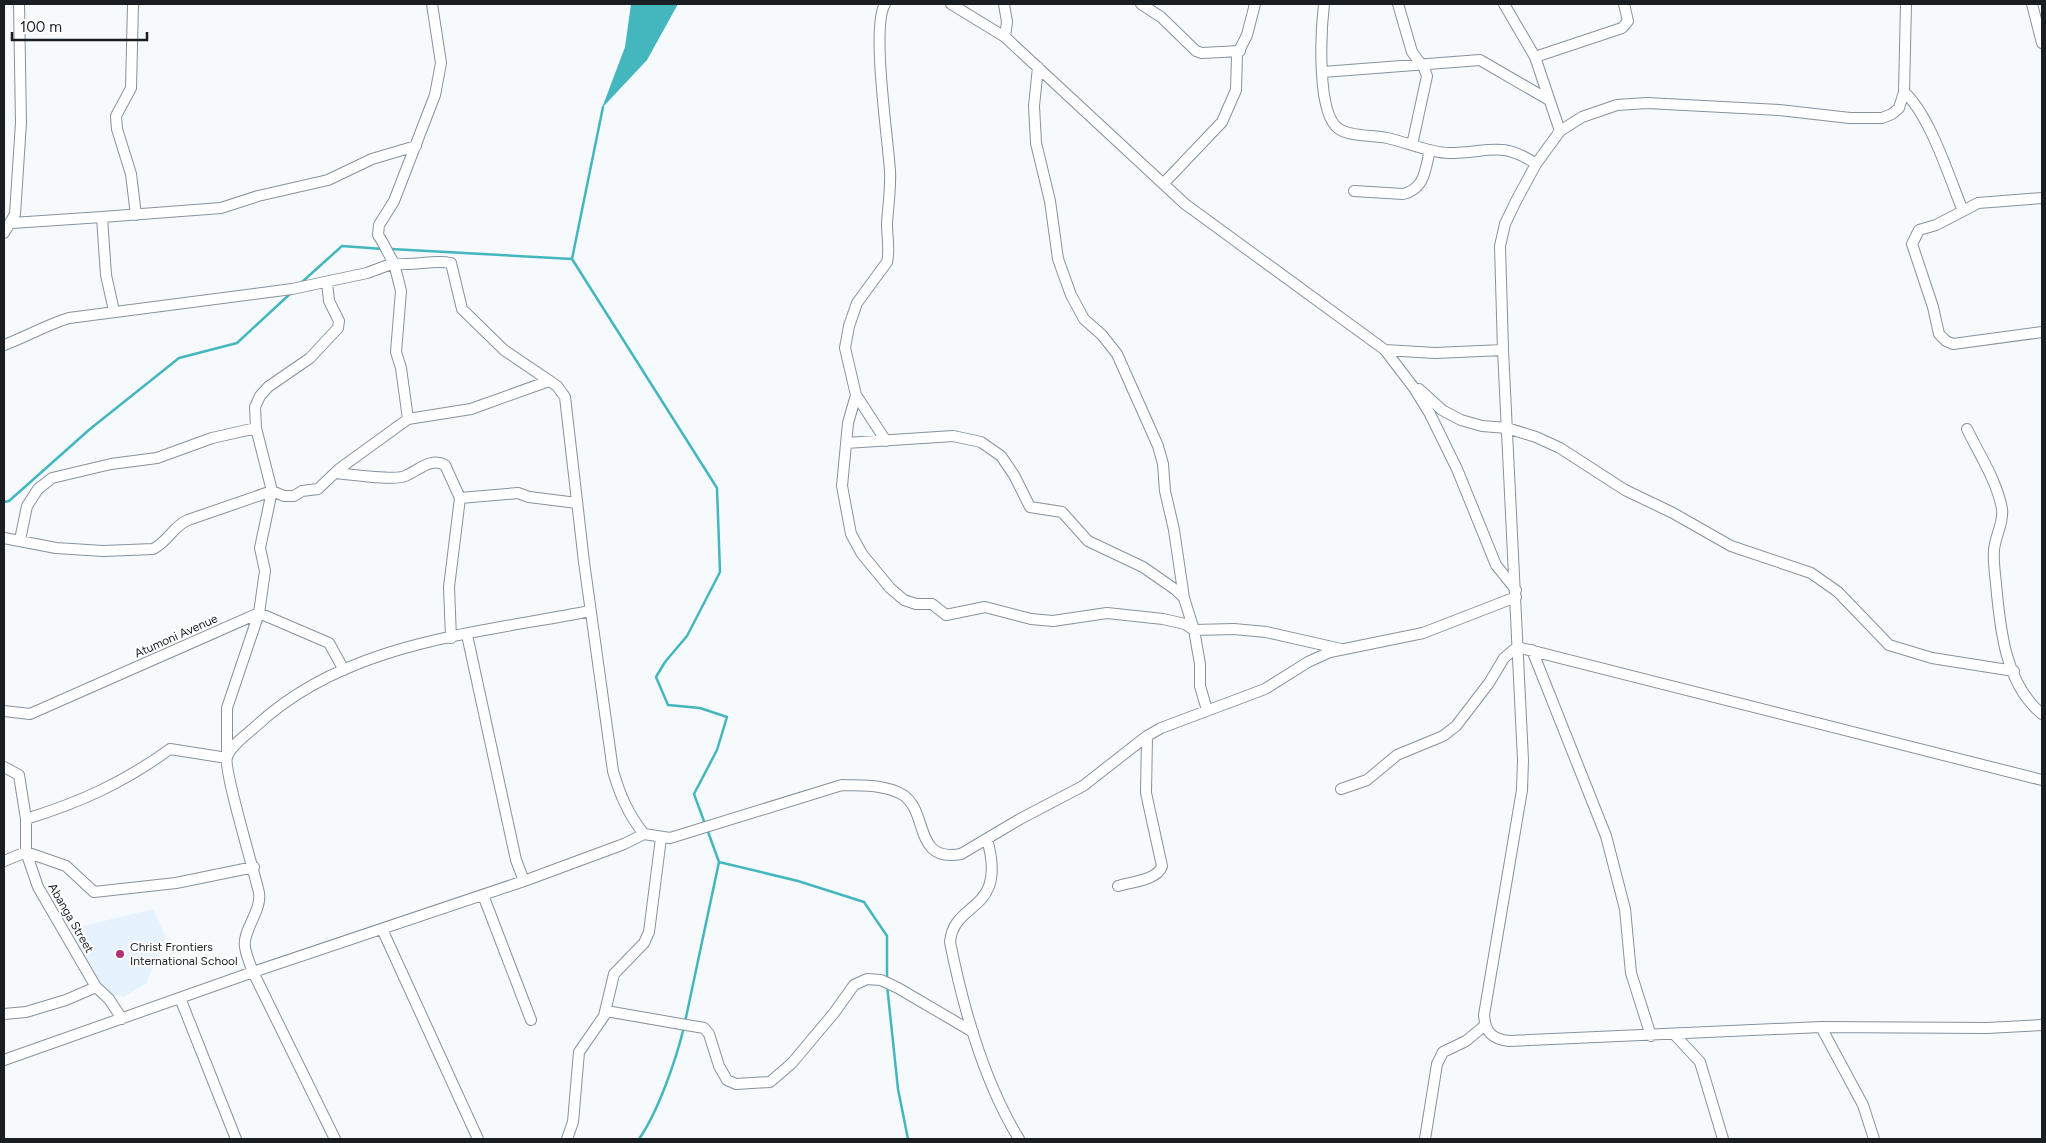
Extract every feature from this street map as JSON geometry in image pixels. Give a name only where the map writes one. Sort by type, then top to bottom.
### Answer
[{"type":"street","points":[[4,233],[12,223],[15,214],[21,123],[19,4]]},
{"type":"street","points":[[133,4],[131,88],[116,116],[117,129],[131,174],[136,215]]},
{"type":"street","points":[[408,419],[401,368],[396,352],[401,291],[394,263],[389,256],[388,249],[378,235],[379,225],[394,201],[435,96],[441,63],[432,4]]},
{"type":"street","points":[[885,4],[882,10],[880,43],[890,172],[887,225],[889,255],[887,262],[857,303],[849,326],[845,348],[856,395],[886,442]]},
{"type":"street","points":[[951,4],[1005,37],[1163,184],[1215,226],[1385,350],[1400,368],[1442,410],[1468,422],[1507,428],[1536,437],[1560,448],[1625,490],[1673,512],[1732,546],[1819,578],[1838,592],[1889,645],[1932,658],[2014,671]]},
{"type":"street","points":[[1004,4],[1007,22],[1005,37]]},
{"type":"street","points":[[1142,4],[1161,17],[1196,51],[1240,51]]},
{"type":"street","points":[[1163,184],[1222,122],[1236,90],[1237,55],[1247,35],[1255,4]]},
{"type":"street","points":[[1324,4],[1320,35],[1324,92],[1332,122],[1339,129],[1446,153],[1512,150],[1536,164]]},
{"type":"street","points":[[1398,4],[1412,52],[1423,66],[1427,76],[1427,85],[1412,144]]},
{"type":"street","points":[[1504,4],[1535,57],[1560,131]]},
{"type":"street","points":[[1535,57],[1622,28],[1628,20],[1624,4]]},
{"type":"street","points":[[1906,4],[1904,92],[1899,108],[1882,118],[1850,118],[1779,110],[1647,103],[1617,105],[1582,118],[1560,131],[1536,164],[1506,224],[1500,246],[1502,350],[1516,594],[1523,760],[1522,790],[1484,1015],[1484,1026],[1498,1040],[1509,1041],[1821,1027],[2042,1027]]},
{"type":"street","points":[[2032,4],[2042,43]]},
{"type":"street","points":[[1323,72],[1423,66],[1480,60],[1549,100]]},
{"type":"street","points":[[1038,66],[1034,106],[1036,144],[1050,201],[1058,259],[1071,295],[1084,319],[1117,354],[1158,446],[1163,464],[1165,491],[1174,530],[1184,598],[1194,630],[1200,664],[1200,686],[1207,710]]},
{"type":"street","points":[[1904,92],[1913,100],[1928,128],[1963,210]]},
{"type":"street","points":[[12,223],[221,208],[258,196],[328,180],[372,159],[416,146]]},
{"type":"street","points":[[1354,191],[1403,194],[1418,188],[1430,150]]},
{"type":"street","points":[[2042,198],[1978,203],[1936,225],[1919,230],[1912,244],[1934,307],[1939,334],[1946,341],[1953,344],[2042,332]]},
{"type":"street","points":[[102,217],[106,275],[114,311]]},
{"type":"street","points":[[4,345],[27,336],[44,326],[68,318],[292,289],[367,273],[394,263],[408,266],[442,261],[451,264],[455,273],[457,296],[462,309],[504,350],[562,390],[565,397],[590,611],[613,771],[621,798],[630,815],[644,834]]},
{"type":"street","points":[[327,282],[329,301],[339,321],[338,328],[310,358],[268,387],[260,396],[255,407],[256,428],[272,491],[260,548],[266,571],[260,613],[227,708],[226,766],[254,867],[260,900],[244,945],[253,972],[335,1139]]},
{"type":"street","points":[[1385,350],[1435,353],[1502,350]]},
{"type":"street","points":[[1400,368],[1430,414],[1457,469],[1496,565],[1516,594]]},
{"type":"street","points":[[4,538],[56,548],[153,550],[160,546],[180,523],[272,491],[284,496],[294,496],[302,491],[318,489],[335,473],[408,419],[471,409],[549,381]]},
{"type":"street","points":[[856,395],[848,423],[842,486],[851,534],[862,554],[890,588],[904,600],[916,604],[932,604],[946,615],[985,607],[1031,619],[1053,621],[1107,613],[1163,619],[1185,624],[1194,630],[1234,629],[1266,632],[1341,649]]},
{"type":"street","points":[[20,540],[27,506],[38,489],[52,478],[110,464],[157,458],[212,438],[256,428]]},
{"type":"street","points":[[1967,429],[1997,493],[2002,510],[1994,556],[2000,627],[2014,671],[2027,699],[2042,714]]},
{"type":"street","points":[[846,443],[886,442],[953,436],[981,442],[1001,456],[1014,475],[1030,507],[1062,512],[1088,541],[1143,567],[1176,590],[1184,598]]},
{"type":"street","points":[[335,473],[399,478],[429,464],[445,464],[460,498],[449,587],[451,638]]},
{"type":"street","points":[[460,498],[518,493],[577,503]]},
{"type":"street","points":[[4,1060],[253,972],[524,881],[624,844],[644,834],[661,838],[683,836],[792,799],[842,785],[871,786],[904,796],[917,816],[924,840],[936,851],[950,856],[961,854],[1083,786],[1147,736],[1161,728],[1265,689],[1308,662],[1341,649],[1423,633],[1516,594]]},
{"type":"street","points":[[227,758],[231,749],[306,686],[344,670],[410,646],[590,611]]},
{"type":"street","points":[[260,613],[329,643],[344,670]]},
{"type":"street","name":"Atumoni Avenue","points":[[4,712],[30,714],[260,613]]},
{"type":"street","points":[[467,635],[516,860],[524,881]]},
{"type":"street","points":[[1517,646],[2042,780]]},
{"type":"street","points":[[1341,789],[1366,780],[1398,755],[1443,736],[1456,726],[1489,683],[1504,658],[1517,646]]},
{"type":"street","points":[[1532,650],[1606,836],[1625,909],[1631,974],[1651,1036]]},
{"type":"street","points":[[1118,886],[1152,876],[1162,866],[1146,793],[1147,736]]},
{"type":"street","points":[[26,819],[84,799],[138,772],[170,749],[227,758]]},
{"type":"street","name":"Abanga Street","points":[[4,767],[19,775],[26,819],[26,852],[38,887],[96,987],[109,999],[122,1019]]},
{"type":"street","points":[[567,1139],[573,1122],[579,1052],[585,1040],[601,1022],[606,1011],[614,974],[644,943],[649,932],[661,838]]},
{"type":"street","points":[[987,839],[992,863],[991,884],[986,894],[954,928],[950,942],[973,1032],[998,1097],[1019,1139]]},
{"type":"street","points":[[4,861],[26,852],[66,866],[94,892],[176,883],[254,867]]},
{"type":"street","points":[[483,894],[531,1020]]},
{"type":"street","points":[[382,929],[478,1139]]},
{"type":"street","points":[[606,1011],[704,1028],[709,1034],[719,1066],[727,1080],[736,1084],[770,1082],[792,1063],[834,1014],[854,985],[867,979],[881,980],[898,988],[973,1032]]},
{"type":"street","points":[[4,1014],[26,1012],[66,1000],[96,987]]},
{"type":"street","points":[[180,998],[236,1139]]},
{"type":"street","points":[[1425,1139],[1437,1064],[1443,1052],[1466,1042],[1484,1026]]},
{"type":"street","points":[[1821,1027],[1862,1105],[1874,1139]]},
{"type":"street","points":[[1674,1034],[1700,1062],[1723,1139]]},
{"type":"shaded area","name":"Christ Frontiers International School","points":[[153,909],[166,937],[146,984],[123,997],[106,993],[75,944],[79,927]]},
{"type":"water","points":[[631,4],[678,4],[647,60],[602,108],[625,47]]},
{"type":"waterway","points":[[603,107],[572,259],[717,488],[720,572],[687,636],[665,662],[656,677],[668,705],[700,708],[727,717],[717,750],[694,794],[705,824]]},
{"type":"waterway","points":[[302,282],[342,246],[383,249]]},
{"type":"waterway","points":[[391,249],[572,259]]},
{"type":"waterway","points":[[4,502],[9,501],[90,429],[179,358],[237,343],[291,293]]},
{"type":"waterway","points":[[707,829],[719,862],[798,881],[864,902],[887,936],[887,979]]},
{"type":"waterway","points":[[685,1022],[719,862]]},
{"type":"waterway","points":[[887,985],[898,1089],[908,1139]]},
{"type":"waterway","points":[[639,1139],[653,1115],[666,1085],[684,1027]]},
{"type":"place","name":"Christ Frontiers International School","points":[[120,954]]}]
